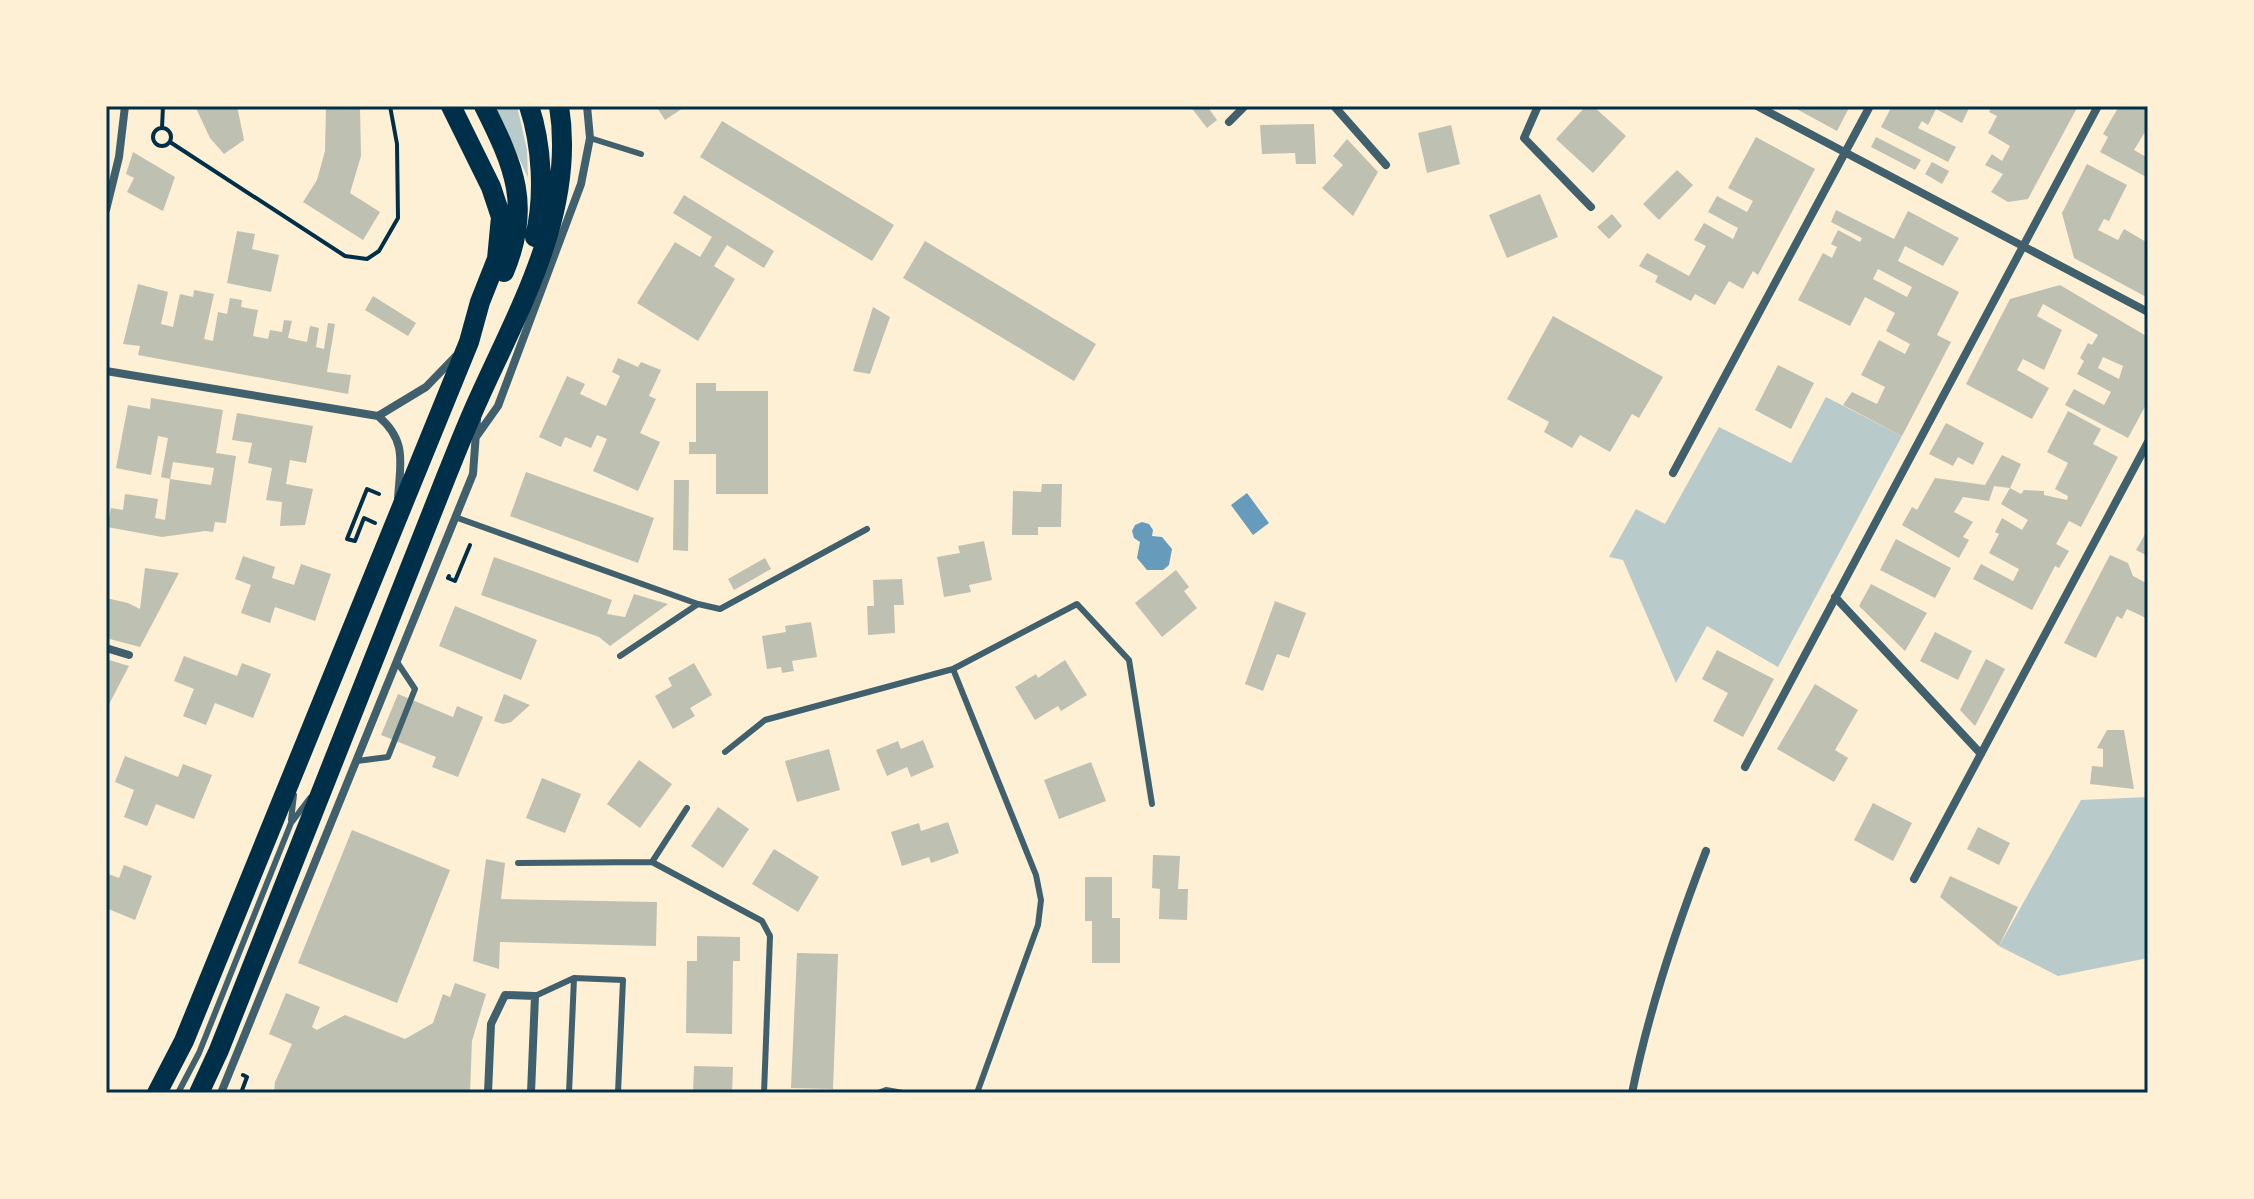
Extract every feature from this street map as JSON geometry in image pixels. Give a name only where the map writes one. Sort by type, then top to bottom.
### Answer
[{"type":"main road","points":[[157,1093],[184,1041],[397,520],[469,342],[497,259],[501,217],[491,187],[451,106]]},
{"type":"main road","points":[[469,342],[489,307],[513,251],[519,216],[515,177],[484,106]]},
{"type":"main road","points":[[478,399],[495,342],[538,228],[539,157],[529,106]]},
{"type":"main road","points":[[199,1093],[331,770],[388,658],[445,480],[478,399],[505,346],[550,229],[562,158],[559,106]]},
{"type":"street","points":[[106,210],[119,157],[125,106]]},
{"type":"street","points":[[445,480],[498,406],[541,293],[581,184],[590,138],[587,106]]},
{"type":"street","points":[[1229,122],[1245,106]]},
{"type":"street","points":[[1334,106],[1386,165]]},
{"type":"street","points":[[1538,106],[1524,138],[1591,207]]},
{"type":"street","points":[[1757,106],[2148,312]]},
{"type":"street","points":[[1673,473],[1870,106]]},
{"type":"street","points":[[1745,767],[2098,106]]},
{"type":"street","points":[[378,416],[426,387],[469,342]]},
{"type":"street","points":[[106,371],[378,416],[391,427],[400,449],[397,520]]},
{"type":"street","points":[[221,1093],[357,761],[388,658],[473,474],[478,399]]},
{"type":"street","points":[[1914,879],[2148,442]]},
{"type":"street","points":[[1835,597],[1981,754]]},
{"type":"street","points":[[106,648],[129,655]]},
{"type":"street","points":[[1632,1093],[1644,1035],[1671,941],[1706,851]]},
{"type":"street","points":[[488,1093],[491,1024],[505,995],[535,996],[531,1093]]},
{"type":"lane","points":[[590,138],[641,154]]},
{"type":"lane","points":[[455,517],[698,604],[720,609],[867,529]]},
{"type":"lane","points":[[620,656],[698,604]]},
{"type":"lane","points":[[725,752],[765,720],[953,669],[1077,604],[1129,660],[1152,804]]},
{"type":"lane","points":[[357,761],[388,757],[415,689],[388,658]]},
{"type":"lane","points":[[953,669],[1036,875],[1041,900],[1038,925],[977,1093]]},
{"type":"lane","points":[[291,823],[297,762]]},
{"type":"lane","points":[[178,1093],[199,1053],[291,823],[331,770]]},
{"type":"lane","points":[[652,862],[687,808]]},
{"type":"lane","points":[[518,863],[652,862],[762,921],[770,936],[764,1093]]},
{"type":"lane","points":[[569,1093],[574,978]]},
{"type":"lane","points":[[535,996],[574,978],[623,980],[618,1093]]},
{"type":"lane","points":[[878,1093],[886,1090],[903,1093]]},
{"type":"path","points":[[162,128],[163,106]]},
{"type":"path","points":[[170,142],[345,256],[367,259],[379,251],[398,218],[397,144],[390,106]]},
{"type":"path","points":[[162,128],[154,133],[154,142],[162,147],[170,142]]},
{"type":"path","points":[[162,128],[170,133],[170,142]]},
{"type":"path","points":[[364,518],[355,541],[347,539],[367,489],[379,494]]},
{"type":"path","points":[[448,578],[455,581],[470,545]]},
{"type":"path","points":[[241,1093],[247,1077]]},
{"type":"shaded area","points":[[495,106],[517,106],[527,150],[528,178]]},
{"type":"shaded area","points":[[1826,397],[1902,436],[1778,667],[1707,626],[1676,683],[1623,560],[1609,557],[1636,509],[1665,524],[1719,427],[1791,463]]},
{"type":"shaded area","points":[[2148,797],[2148,958],[2058,976],[1999,946],[2081,800]]},
{"type":"water","points":[[1247,493],[1269,523],[1253,535],[1231,505]]},
{"type":"water","points":[[1142,522],[1149,524],[1153,530],[1152,536],[1162,537],[1172,549],[1169,565],[1163,570],[1147,570],[1137,558],[1140,542],[1134,538],[1132,531],[1135,525]]},
{"type":"building","points":[[195,106],[237,106],[244,140],[224,154],[210,138]]},
{"type":"building","points":[[326,106],[360,106],[361,156],[350,193],[380,212],[363,240],[303,202],[317,180],[325,151]]},
{"type":"building","points":[[656,106],[686,106],[665,120]]},
{"type":"building","points":[[1190,106],[1207,106],[1217,120],[1207,128]]},
{"type":"building","points":[[1586,106],[1593,106],[1626,136],[1593,173],[1556,139]]},
{"type":"building","points":[[1791,106],[1850,106],[1837,131]]},
{"type":"building","points":[[1892,106],[1970,106],[1962,123],[1936,109],[1928,125],[1922,121],[1918,128],[1956,147],[1948,162],[1881,127]]},
{"type":"building","points":[[1992,106],[2078,106],[2028,199],[2008,202],[1991,192],[2003,174],[1985,165],[1992,154],[2002,161],[2010,146],[1988,133],[1997,116],[1989,112]]},
{"type":"building","points":[[2119,106],[2148,106],[2148,127],[2134,150],[2148,158],[2148,178],[2100,152],[2108,137],[2103,134]]},
{"type":"building","points":[[722,121],[894,225],[872,261],[700,157]]},
{"type":"building","points":[[1314,124],[1316,164],[1296,164],[1295,153],[1262,154],[1260,125]]},
{"type":"building","points":[[1451,125],[1460,164],[1427,173],[1418,133]]},
{"type":"building","points":[[1756,137],[1815,169],[1758,275],[1753,271],[1743,289],[1729,281],[1715,305],[1695,294],[1691,301],[1655,282],[1658,276],[1639,266],[1647,253],[1689,276],[1706,246],[1694,240],[1704,223],[1733,239],[1738,228],[1708,212],[1717,196],[1747,212],[1753,201],[1728,188]]},
{"type":"building","points":[[1876,137],[1921,160],[1915,170],[1871,147]]},
{"type":"building","points":[[1347,139],[1378,172],[1353,216],[1322,188],[1343,165],[1333,156]]},
{"type":"building","points":[[133,152],[175,177],[163,211],[127,192],[134,178],[126,174]]},
{"type":"building","points":[[1932,162],[1949,171],[1942,184],[1925,174]]},
{"type":"building","points":[[2087,164],[2127,185],[2109,221],[2104,219],[2098,230],[2118,240],[2124,229],[2148,243],[2148,298],[2074,258],[2062,213]]},
{"type":"building","points":[[1677,170],[1693,185],[1659,220],[1643,204]]},
{"type":"building","points":[[1540,194],[1558,237],[1507,258],[1489,215]]},
{"type":"building","points":[[684,195],[774,251],[764,268],[727,245],[714,266],[735,279],[698,341],[637,303],[675,242],[700,257],[712,237],[673,213]]},
{"type":"building","points":[[1836,210],[1894,239],[1908,211],[1959,238],[1943,266],[1905,246],[1898,261],[1959,292],[1937,335],[1951,342],[1902,436],[1843,405],[1852,392],[1877,404],[1885,387],[1861,375],[1879,340],[1905,354],[1910,344],[1886,331],[1895,313],[1865,297],[1850,326],[1798,300],[1823,253],[1832,258],[1837,247],[1831,244],[1838,230],[1860,242],[1862,238],[1831,222]],"holes":[[[1878,269],[1912,287],[1907,297],[1873,279]]]},
{"type":"building","points":[[1612,214],[1622,226],[1609,239],[1597,227]]},
{"type":"building","points":[[237,231],[255,234],[252,249],[279,255],[271,292],[227,283]]},
{"type":"building","points":[[925,241],[1096,344],[1074,381],[903,278]]},
{"type":"building","points":[[138,284],[168,292],[161,324],[173,327],[180,294],[193,297],[194,290],[214,294],[204,339],[213,341],[218,312],[227,314],[230,298],[242,300],[241,307],[258,310],[253,336],[268,339],[270,330],[282,332],[284,320],[292,321],[288,338],[307,342],[310,326],[319,328],[316,347],[324,349],[328,323],[335,324],[327,372],[351,375],[348,394],[138,355],[140,346],[123,344]]},
{"type":"building","points":[[2060,285],[2148,337],[2148,401],[2128,438],[2065,405],[2074,389],[2104,405],[2111,392],[2077,374],[2084,361],[2080,358],[2088,343],[2092,345],[2098,335],[2043,304],[2037,316],[2062,330],[2044,370],[2023,359],[2017,370],[2049,388],[2032,419],[1966,384],[2010,299]],"holes":[[[2103,357],[2123,366],[2119,379],[2098,368]]]},
{"type":"building","points":[[373,296],[416,323],[408,336],[365,310]]},
{"type":"building","points":[[873,307],[890,317],[870,374],[853,371]]},
{"type":"building","points":[[1553,316],[1663,377],[1639,418],[1632,414],[1610,452],[1580,435],[1572,448],[1544,432],[1549,422],[1507,399]]},
{"type":"building","points":[[618,358],[638,367],[641,362],[661,370],[649,396],[656,399],[640,433],[660,442],[638,491],[593,471],[607,439],[597,435],[591,448],[565,437],[561,447],[539,437],[567,376],[585,384],[580,394],[606,406],[620,376],[612,372]]},
{"type":"building","points":[[1778,365],[1814,383],[1791,429],[1755,410]]},
{"type":"building","points":[[696,383],[716,383],[716,391],[768,391],[768,494],[716,494],[716,454],[689,454],[689,442],[696,442]]},
{"type":"building","points":[[151,398],[223,410],[216,453],[236,456],[226,523],[215,522],[213,532],[162,537],[107,527],[111,508],[123,510],[125,494],[158,499],[155,518],[165,520],[170,479],[161,477],[168,438],[158,436],[151,475],[116,468],[128,405],[150,409]],"holes":[[[173,462],[214,468],[211,485],[170,479]]]},
{"type":"building","points":[[2068,411],[2101,429],[2093,444],[2118,457],[2081,527],[2069,521],[2056,544],[2069,551],[2059,568],[2055,566],[2032,610],[1973,579],[1981,564],[2013,581],[2019,569],[1989,553],[1999,534],[1995,532],[2002,518],[2022,530],[2028,520],[2001,504],[2010,488],[2021,494],[2024,490],[2044,491],[2044,495],[2067,500],[2068,496],[2055,489],[2068,463],[2047,452]]},
{"type":"building","points":[[237,413],[313,426],[306,463],[290,460],[286,484],[313,489],[305,525],[280,526],[282,502],[266,500],[272,468],[248,463],[252,443],[232,440]]},
{"type":"building","points":[[1946,423],[1984,443],[1973,465],[1958,457],[1953,466],[1929,454]]},
{"type":"building","points":[[2002,455],[2021,464],[2010,488],[1994,486],[1989,501],[1963,497],[1954,512],[1973,522],[1963,537],[1969,540],[1959,558],[1902,525],[1912,507],[1917,510],[1935,478],[1985,485]]},
{"type":"building","points":[[526,472],[654,518],[638,563],[510,516]]},
{"type":"building","points":[[674,480],[689,480],[688,551],[673,550]]},
{"type":"building","points":[[1042,484],[1062,484],[1061,527],[1038,527],[1038,535],[1012,535],[1013,491],[1041,492]]},
{"type":"building","points":[[2148,529],[2148,556],[2136,550]]},
{"type":"building","points":[[1896,539],[1951,568],[1935,598],[1880,570]]},
{"type":"building","points":[[984,541],[992,580],[969,585],[971,592],[944,597],[937,557],[960,553],[958,546]]},
{"type":"building","points":[[2110,555],[2128,563],[2133,576],[2148,584],[2148,619],[2127,609],[2122,619],[2117,616],[2096,658],[2064,643]]},
{"type":"building","points":[[243,556],[275,567],[272,578],[294,585],[301,564],[331,574],[315,621],[275,607],[270,623],[241,613],[251,585],[235,579]]},
{"type":"building","points":[[494,557],[612,600],[607,614],[625,617],[634,594],[668,604],[610,646],[599,637],[481,595]]},
{"type":"building","points":[[765,558],[771,569],[734,590],[728,579]]},
{"type":"building","points":[[145,568],[179,573],[140,647],[106,638],[106,598],[140,609]]},
{"type":"building","points":[[1176,570],[1189,587],[1184,591],[1197,608],[1162,637],[1135,603]]},
{"type":"building","points":[[902,579],[904,605],[894,605],[895,633],[868,635],[867,606],[874,606],[873,580]]},
{"type":"building","points":[[1871,584],[1927,613],[1905,651],[1859,606]]},
{"type":"building","points":[[1275,601],[1306,613],[1289,658],[1277,654],[1263,691],[1245,684]]},
{"type":"building","points":[[455,606],[537,640],[521,680],[439,646]]},
{"type":"building","points":[[811,622],[817,657],[792,661],[794,671],[782,673],[781,667],[767,669],[762,636],[786,632],[785,626]]},
{"type":"building","points":[[1935,632],[1972,651],[1958,680],[1920,661]]},
{"type":"building","points":[[1717,650],[1774,679],[1743,737],[1713,721],[1728,693],[1702,679]]},
{"type":"building","points":[[184,656],[237,676],[242,663],[271,674],[253,718],[215,703],[206,725],[183,716],[194,689],[174,681]]},
{"type":"building","points":[[106,659],[129,666],[106,710]]},
{"type":"building","points":[[1986,659],[2005,669],[1975,726],[1960,710]]},
{"type":"building","points":[[1065,660],[1087,695],[1061,711],[1058,706],[1035,720],[1015,687],[1036,674],[1038,678]]},
{"type":"building","points":[[694,663],[712,695],[690,708],[695,716],[673,729],[655,696],[672,686],[668,678]]},
{"type":"building","points":[[1815,684],[1858,710],[1835,750],[1848,758],[1834,782],[1777,749]]},
{"type":"building","points":[[398,694],[453,717],[457,706],[483,717],[458,777],[432,767],[436,757],[381,735]]},
{"type":"building","points":[[504,694],[530,705],[511,722],[503,724],[494,721]]},
{"type":"building","points":[[2107,730],[2124,730],[2134,789],[2090,784],[2092,766],[2103,767],[2103,749],[2097,748]]},
{"type":"building","points":[[923,740],[934,767],[911,777],[907,767],[887,776],[876,750],[898,741],[901,749]]},
{"type":"building","points":[[829,749],[840,790],[797,802],[785,761]]},
{"type":"building","points":[[125,756],[178,777],[183,764],[212,775],[194,819],[156,804],[147,826],[124,817],[134,790],[115,782]]},
{"type":"building","points":[[639,760],[672,784],[640,828],[607,804]]},
{"type":"building","points":[[1091,762],[1106,801],[1059,819],[1044,780]]},
{"type":"building","points":[[542,778],[581,794],[565,833],[526,818]]},
{"type":"building","points":[[1873,803],[1912,823],[1893,861],[1854,840]]},
{"type":"building","points":[[718,807],[749,829],[723,868],[691,846]]},
{"type":"building","points":[[948,822],[959,853],[931,863],[929,857],[902,866],[891,832],[919,823],[921,831]]},
{"type":"building","points":[[1978,827],[2010,843],[1999,865],[1967,849]]},
{"type":"building","points":[[352,830],[450,870],[397,1003],[298,963]]},
{"type":"building","points":[[774,849],[819,877],[798,912],[752,884]]},
{"type":"building","points":[[1153,855],[1180,856],[1178,889],[1188,889],[1187,920],[1159,919],[1160,889],[1152,888]]},
{"type":"building","points":[[486,859],[505,863],[501,899],[657,902],[656,946],[500,942],[499,969],[473,961]]},
{"type":"building","points":[[124,865],[152,876],[135,920],[106,908],[106,873],[119,878]]},
{"type":"building","points":[[1950,876],[2018,907],[1999,946],[1940,897]]},
{"type":"building","points":[[1085,877],[1112,877],[1112,918],[1120,918],[1120,963],[1092,963],[1092,921],[1085,921]]},
{"type":"building","points":[[697,936],[740,937],[740,961],[733,961],[732,1034],[686,1033],[687,961],[697,961]]},
{"type":"building","points":[[797,953],[838,954],[833,1089],[791,1088]]},
{"type":"building","points":[[455,983],[486,994],[472,1041],[470,1093],[274,1093],[275,1082],[292,1044],[269,1034],[286,993],[320,1007],[312,1027],[317,1030],[345,1015],[405,1039],[433,1023],[443,994],[450,997]]},
{"type":"building","points":[[694,1066],[733,1067],[732,1093],[693,1093]]}]
